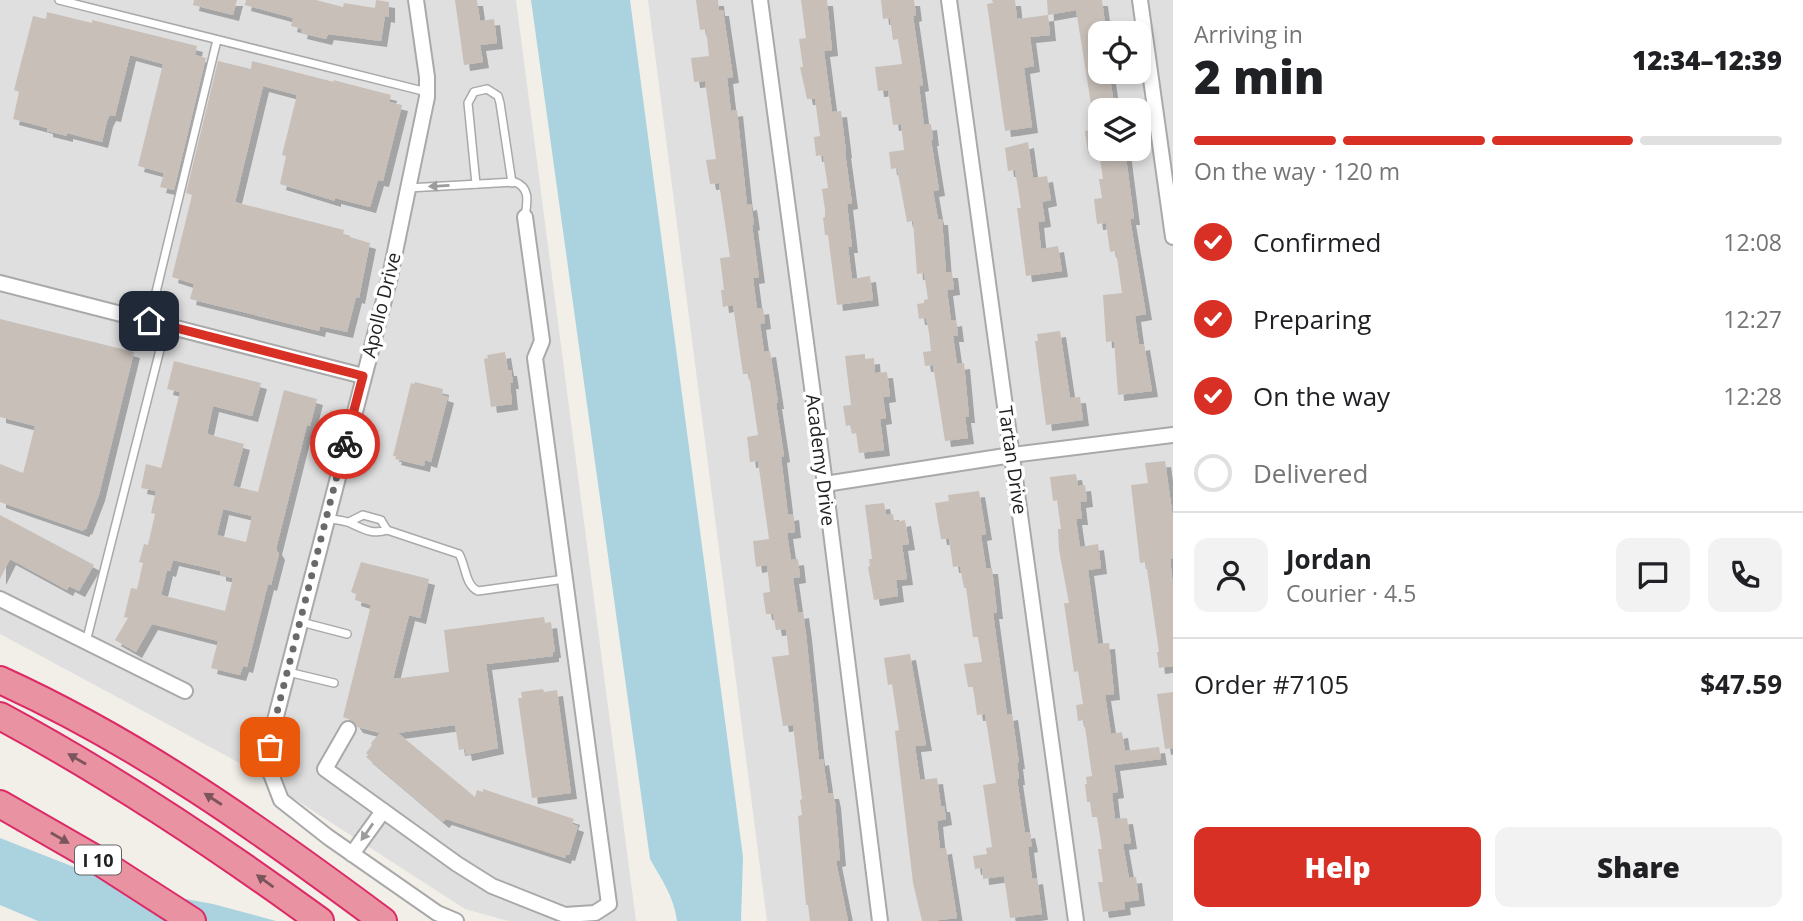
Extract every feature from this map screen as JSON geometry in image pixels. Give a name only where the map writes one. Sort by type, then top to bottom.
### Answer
[{"type":"highway","points":[[0,680],[150,759],[270,837],[383,921]]},
{"type":"highway","points":[[0,716],[136,795],[240,863],[320,921]]},
{"type":"highway","name":"I 10","points":[[0,804],[94,858],[192,921]]},
{"type":"street","name":"Apollo Drive","points":[[416,0],[427,92],[389,281],[273,728],[268,766],[281,800],[437,913],[456,921]]},
{"type":"street","name":"Academy Drive","points":[[760,0],[880,921]]},
{"type":"street","name":"Tartan Drive","points":[[949,0],[1076,921]]},
{"type":"street","points":[[1140,0],[1173,237]]},
{"type":"street","points":[[348,729],[325,769],[457,864],[492,886],[565,915],[595,913],[609,904],[535,358],[542,341],[525,217]]},
{"type":"street","points":[[0,283],[363,376]]},
{"type":"street","points":[[825,484],[1012,455],[1173,435]]},
{"type":"street","points":[[0,599],[185,691]]},
{"type":"street","points":[[352,854],[383,811]]},
{"type":"lane","points":[[59,0],[427,92]]},
{"type":"lane","points":[[149,321],[217,40]]},
{"type":"lane","points":[[477,184],[468,103],[474,92],[487,89],[498,96],[500,103],[512,183]]},
{"type":"lane","points":[[408,188],[521,184],[527,194],[525,217]]},
{"type":"lane","points":[[86,642],[166,326]]},
{"type":"lane","points":[[349,523],[363,515],[382,520],[387,530]]},
{"type":"lane","points":[[326,518],[378,533],[387,530],[459,554],[469,583],[478,591],[565,579]]},
{"type":"lane","points":[[300,622],[346,634]]},
{"type":"lane","points":[[287,672],[334,683]]},
{"type":"shaded area","points":[[0,0],[516,0],[636,921],[508,921],[465,909],[236,761],[0,634]]},
{"type":"shaded area","points":[[648,0],[1173,0],[1173,921],[767,921]]},
{"type":"water","points":[[531,0],[630,0],[743,857],[741,921],[677,921],[670,896],[650,859]]},
{"type":"water","points":[[0,838],[130,889],[213,904],[276,921],[38,921],[0,905]]},
{"type":"building","points":[[194,0],[237,0],[233,15],[193,5]]},
{"type":"building","points":[[246,0],[316,0],[343,7],[344,3],[375,8],[376,0],[389,2],[389,17],[385,16],[381,41],[328,34],[326,39],[301,33],[302,29],[291,26],[293,18],[245,5]]},
{"type":"building","points":[[455,0],[477,0],[480,21],[494,19],[497,43],[480,45],[483,62],[464,65]]},
{"type":"building","points":[[696,0],[718,0],[719,10],[723,10],[733,77],[727,78],[731,111],[737,110],[747,205],[751,204],[754,224],[759,277],[753,278],[757,309],[763,308],[765,323],[760,324],[764,352],[770,351],[784,456],[781,457],[788,515],[793,514],[795,532],[787,533],[791,560],[798,559],[800,577],[793,578],[798,613],[803,612],[819,760],[823,759],[828,793],[833,793],[835,802],[840,860],[836,861],[848,921],[810,921],[806,905],[798,816],[802,815],[802,799],[793,725],[783,726],[772,657],[789,655],[786,629],[776,630],[773,614],[766,614],[763,593],[770,592],[767,565],[756,567],[753,541],[769,539],[758,461],[750,462],[747,437],[758,435],[749,374],[743,374],[733,305],[723,307],[720,258],[730,257],[719,183],[710,184],[706,160],[716,159],[705,81],[694,82],[691,58],[709,56],[706,29],[700,30]]},
{"type":"building","points":[[801,0],[827,0],[832,50],[824,51],[832,112],[841,111],[852,203],[847,204],[852,247],[848,247],[852,279],[870,276],[873,300],[837,305],[828,235],[825,235],[823,218],[825,210],[822,189],[828,188],[823,155],[816,156],[814,137],[820,136],[815,99],[807,99],[800,67],[803,67],[799,39],[806,38]]},
{"type":"building","points":[[881,0],[914,0],[916,15],[913,16],[923,85],[919,86],[924,125],[931,124],[939,190],[933,191],[938,219],[942,219],[946,272],[952,272],[954,289],[947,290],[951,321],[956,320],[958,336],[953,336],[957,364],[964,363],[969,417],[965,417],[968,438],[945,441],[933,365],[925,366],[923,352],[931,351],[929,333],[926,318],[919,319],[917,304],[928,299],[924,273],[917,274],[913,221],[907,222],[897,168],[891,169],[889,152],[904,150],[901,124],[893,125],[888,90],[878,91],[875,67],[902,64],[898,39],[893,40],[890,18],[883,19]]},
{"type":"building","points":[[992,0],[1015,0],[1017,19],[1048,15],[1050,35],[1030,37],[1034,66],[1024,68],[1032,127],[1005,131],[987,4],[993,3]]},
{"type":"building","points":[[1047,0],[1102,0],[1105,21],[1088,21],[1088,84],[1111,84],[1113,98],[1090,98],[1076,10],[1048,15]]},
{"type":"building","points":[[47,12],[92,23],[92,20],[197,46],[195,55],[206,58],[174,190],[160,187],[164,173],[138,166],[163,64],[130,55],[115,116],[110,115],[107,121],[102,142],[47,131],[47,128],[13,119],[19,92],[14,90],[33,16],[46,19]]},
{"type":"building","points":[[218,61],[251,69],[252,61],[334,82],[333,80],[391,95],[389,102],[402,105],[383,181],[378,180],[370,207],[335,198],[335,201],[280,184],[286,156],[282,155],[297,95],[263,86],[235,202],[344,230],[343,235],[370,243],[359,298],[356,297],[347,332],[320,326],[319,331],[190,299],[194,284],[172,277],[192,195],[186,193]]},
{"type":"building","points":[[1085,131],[1088,131],[1088,153]]},
{"type":"building","points":[[1028,142],[1033,178],[1047,176],[1051,200],[1042,202],[1045,221],[1038,222],[1041,249],[1058,246],[1062,271],[1026,276],[1015,170],[1008,171],[1005,148]]},
{"type":"building","points":[[1100,161],[1127,161],[1134,219],[1130,219],[1146,314],[1135,316],[1139,345],[1144,344],[1152,391],[1118,395],[1114,341],[1106,342],[1103,295],[1122,293],[1116,251],[1110,252],[1106,223],[1097,224],[1094,199],[1102,198],[1099,179],[1103,179]]},
{"type":"building","points":[[0,319],[134,352],[99,495],[83,531],[0,502],[0,464],[23,473],[35,426],[0,417]]},
{"type":"building","points":[[1060,331],[1070,398],[1080,397],[1083,420],[1046,425],[1035,341],[1038,341],[1037,334]]},
{"type":"building","points":[[505,352],[513,383],[510,383],[512,404],[491,407],[484,359],[488,358],[487,355]]},
{"type":"building","points":[[865,354],[865,359],[874,358],[875,373],[887,372],[890,396],[883,397],[886,418],[880,419],[884,450],[859,453],[856,433],[852,434],[850,425],[846,426],[843,406],[851,405],[845,356]]},
{"type":"building","points":[[174,361],[261,383],[252,416],[213,406],[207,434],[244,444],[233,486],[258,492],[284,390],[317,399],[310,426],[307,425],[276,549],[279,554],[271,585],[268,584],[247,667],[243,666],[240,675],[211,668],[218,641],[152,624],[136,652],[115,640],[128,618],[124,617],[131,588],[137,589],[143,563],[139,562],[144,544],[148,545],[155,514],[151,513],[156,491],[141,488],[146,464],[161,468],[162,465],[180,392],[167,389]],"holes":[[[223,509],[252,516],[246,542],[217,535]],[[173,560],[220,571],[220,575],[233,578],[225,611],[161,595],[167,570],[170,571]]]},
{"type":"building","points":[[411,383],[443,389],[442,395],[448,397],[431,462],[425,460],[424,466],[395,459],[396,456],[393,456]]},
{"type":"building","points":[[1165,461],[1173,518],[1173,558],[1170,559],[1173,586],[1173,666],[1159,668],[1146,562],[1140,563],[1131,485],[1148,483],[1145,463]]},
{"type":"building","points":[[1076,474],[1078,486],[1085,485],[1087,501],[1080,502],[1082,519],[1076,519],[1080,547],[1098,544],[1101,568],[1088,570],[1098,644],[1109,643],[1114,694],[1105,695],[1111,734],[1122,732],[1125,751],[1159,747],[1161,759],[1114,765],[1118,792],[1112,793],[1115,819],[1127,818],[1131,843],[1123,844],[1129,878],[1136,877],[1139,900],[1124,902],[1125,909],[1103,912],[1098,882],[1103,882],[1098,849],[1102,849],[1097,817],[1092,817],[1090,802],[1087,802],[1086,777],[1092,776],[1084,720],[1078,721],[1076,705],[1083,704],[1078,671],[1074,672],[1064,603],[1069,603],[1059,550],[1058,529],[1061,529],[1050,477]]},
{"type":"building","points":[[979,491],[986,534],[981,535],[986,568],[992,568],[997,613],[993,613],[1007,715],[1012,714],[1025,833],[1029,832],[1032,846],[1028,847],[1032,879],[1037,878],[1042,914],[1010,918],[1004,876],[983,879],[982,868],[975,869],[973,856],[987,854],[986,848],[992,847],[983,785],[996,783],[985,714],[977,715],[973,687],[968,687],[964,664],[982,662],[978,637],[973,637],[960,566],[953,567],[949,539],[941,539],[935,503],[949,501],[948,495]]},
{"type":"building","points":[[884,503],[886,515],[893,514],[894,522],[905,520],[909,544],[902,545],[907,579],[896,580],[898,596],[874,600],[868,567],[869,559],[872,559],[865,505]]},
{"type":"building","points":[[0,515],[94,565],[79,591],[69,586],[67,590],[10,559],[0,579]]},
{"type":"building","points":[[361,562],[429,579],[420,618],[409,615],[393,679],[449,672],[444,630],[544,617],[545,623],[551,622],[555,652],[553,656],[486,664],[498,748],[466,755],[465,749],[459,750],[455,725],[398,733],[475,797],[477,790],[483,792],[483,789],[574,819],[572,824],[578,826],[569,855],[566,854],[565,858],[446,819],[443,822],[366,757],[371,743],[380,733],[357,727],[353,721],[343,717],[371,605],[355,600],[356,594],[351,592]]},
{"type":"building","points":[[910,654],[926,745],[915,746],[920,780],[937,778],[946,819],[937,821],[940,849],[946,848],[957,918],[922,921],[913,883],[895,731],[899,730],[892,684],[888,685],[884,658]]},
{"type":"building","points":[[543,689],[544,692],[557,690],[571,793],[532,798],[518,698],[522,698],[521,692]]},
{"type":"building","points":[[1173,692],[1173,748],[1165,749],[1157,694]]},
{"type":"way so far","points":[[270,747],[345,444]]},
{"type":"route","points":[[149,321],[363,376],[345,444]]}]
